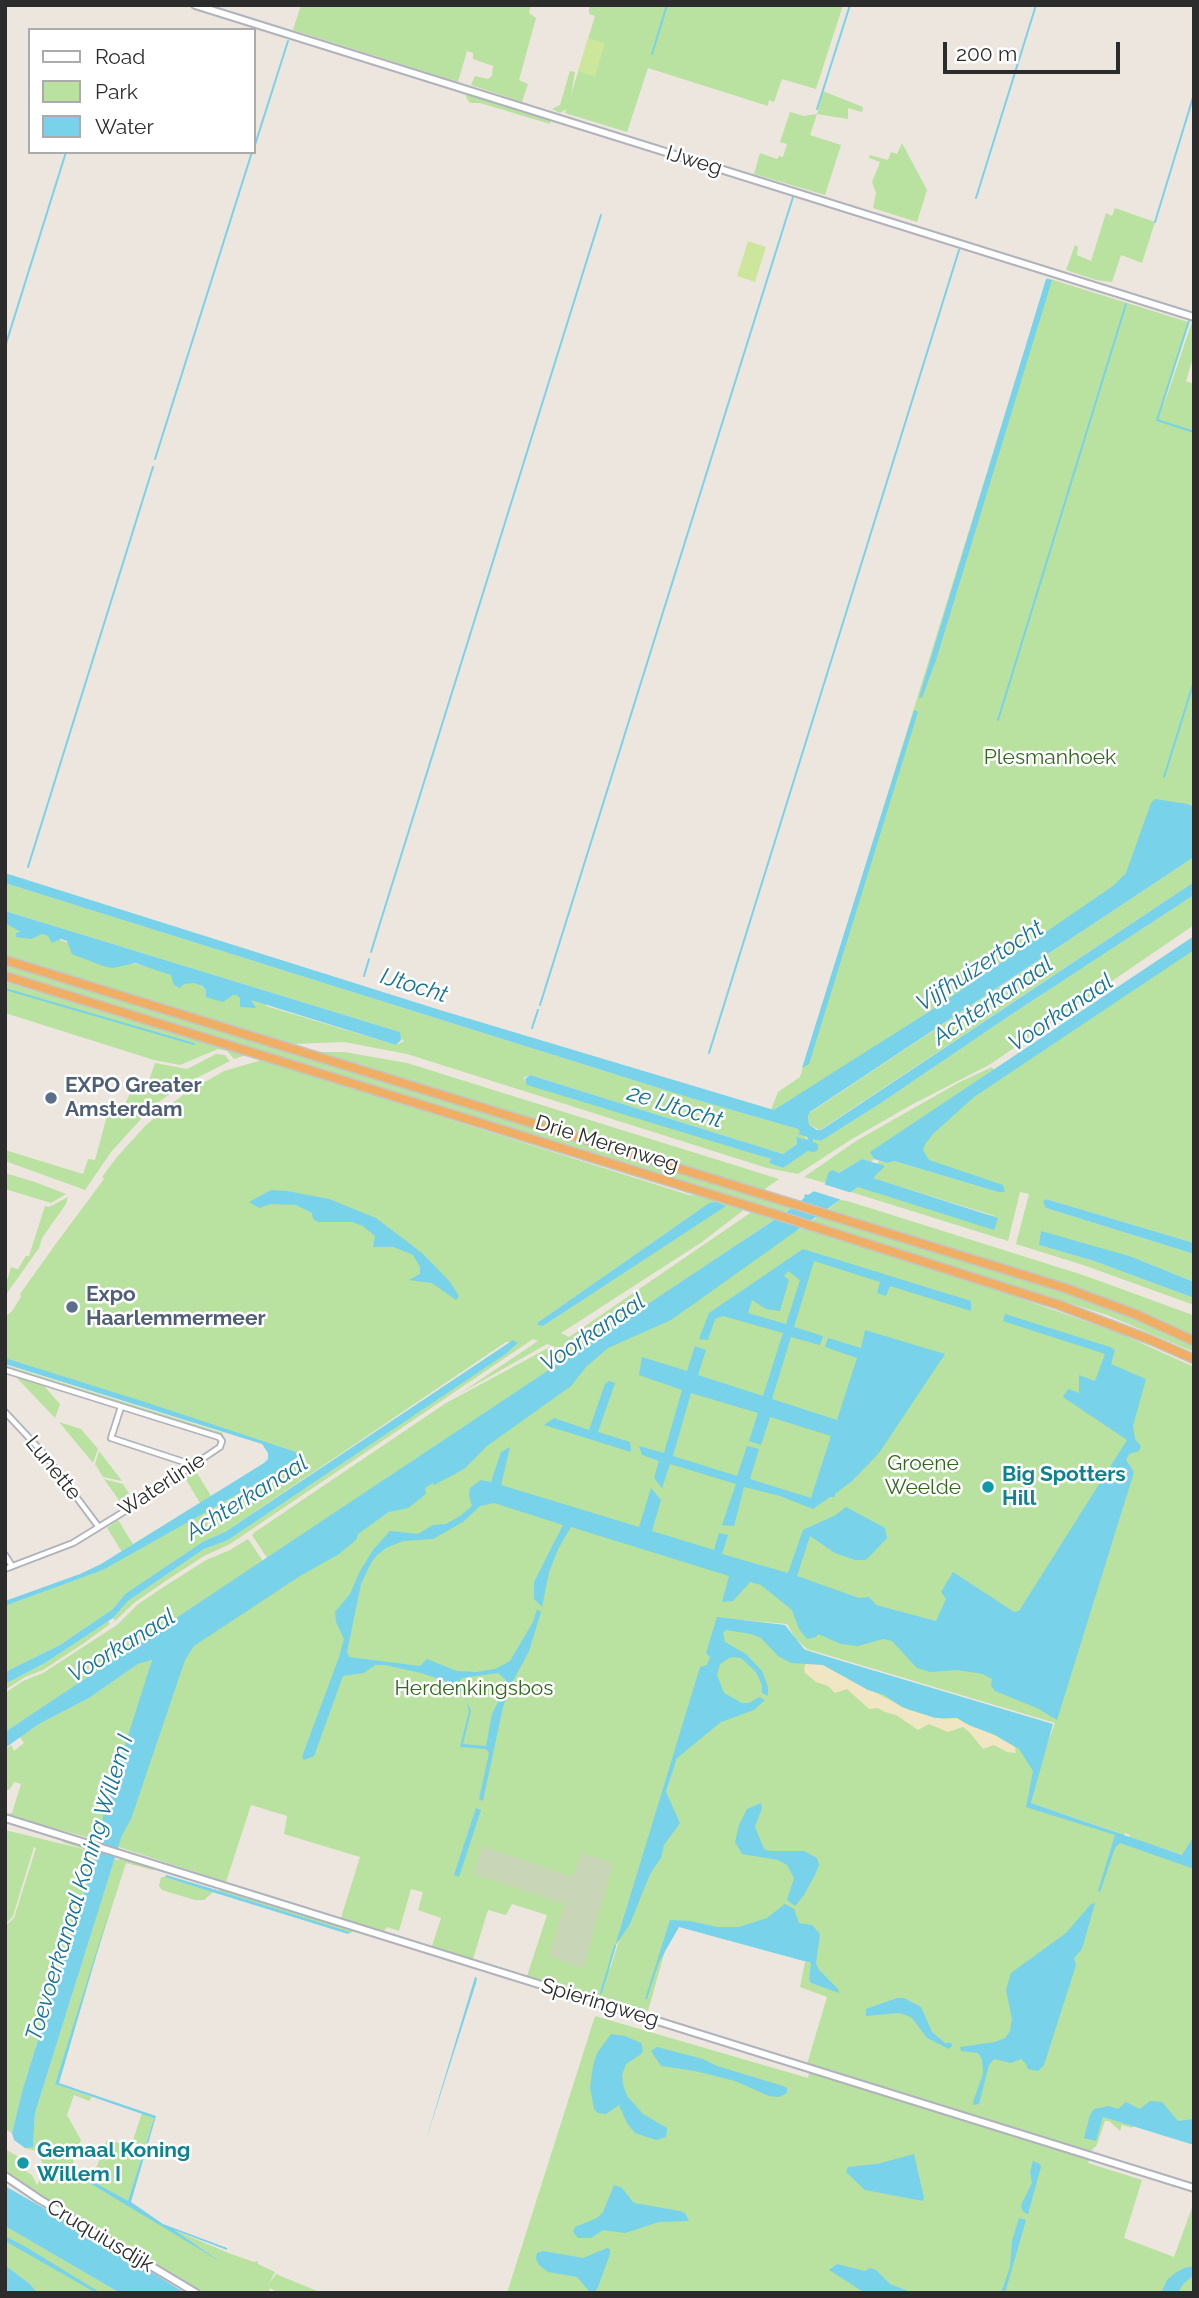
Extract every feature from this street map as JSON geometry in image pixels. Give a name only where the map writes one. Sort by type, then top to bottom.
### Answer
[{"type":"highway","name":"Drie Merenweg","points":[[5,960],[1065,1288],[1135,1314],[1194,1341]]},
{"type":"highway","name":"Drie Merenweg","points":[[5,976],[811,1225],[1059,1305],[1151,1339],[1194,1359]]},
{"type":"street","name":"IJweg","points":[[195,5],[1194,317]]},
{"type":"street","name":"Waterlinie","points":[[5,1370],[219,1437],[222,1441],[220,1447],[125,1511],[65,1546],[5,1569]]},
{"type":"street","points":[[121,1407],[111,1438],[194,1465]]},
{"type":"street","name":"Lunette","points":[[5,1412],[45,1455],[98,1526]]},
{"type":"street","points":[[5,1555],[12,1566]]},
{"type":"street","name":"Spieringweg","points":[[5,1818],[1194,2189]]},
{"type":"street","name":"Cruquiusdijk","points":[[5,2176],[196,2293]]},
{"type":"green space","points":[[301,5],[531,5],[529,13],[536,18],[519,80],[528,84],[522,102],[471,85],[475,76],[488,79],[492,76],[493,66],[473,59],[473,53],[467,51],[458,82],[293,30]]},
{"type":"green space","points":[[589,5],[843,5],[816,89],[782,79],[774,102],[769,100],[768,106],[648,68],[627,132],[565,113],[566,109],[560,113],[552,109],[560,105],[570,71],[575,72],[571,95],[595,16],[589,14]]},
{"type":"green space","points":[[588,38],[605,43],[595,77],[578,71]]},
{"type":"green space","points":[[823,91],[863,107],[862,112],[848,108],[848,119],[817,114]]},
{"type":"green space","points":[[467,92],[551,119],[550,124],[480,103],[470,103],[466,97]]},
{"type":"green space","points":[[790,112],[804,116],[817,114],[810,135],[841,145],[825,195],[754,174],[760,153],[777,159],[779,156],[783,157],[787,144],[780,142]]},
{"type":"green space","points":[[902,143],[927,190],[917,222],[873,208],[876,193],[872,182],[880,162],[869,158],[870,155],[888,160],[891,152],[897,154]]},
{"type":"green space","points":[[1115,208],[1155,222],[1142,263],[1121,255],[1112,282],[1096,280],[1066,270],[1075,245],[1078,247],[1077,255],[1091,261],[1106,213],[1112,216]]},
{"type":"green space","points":[[748,241],[766,247],[755,282],[737,276]]},
{"type":"green space","name":"Plesmanhoek","points":[[1047,278],[1188,322],[1162,410],[1194,322],[1194,354],[1186,381],[1194,384],[1194,834],[938,1006],[795,1098],[771,1110],[778,1092],[800,1077]]},
{"type":"green space","points":[[1194,857],[1194,882],[820,1130],[809,1125],[808,1114]]},
{"type":"green space","points":[[5,883],[697,1100],[798,1129],[809,1141],[796,1138],[797,1144],[783,1154],[530,1075],[523,1078],[526,1082],[771,1159],[769,1163],[783,1168],[808,1151],[813,1142],[812,1138],[821,1141],[881,1103],[1194,895],[1194,925],[989,1065],[911,1105],[798,1174],[767,1168],[407,1054],[344,1042],[293,1044],[5,956],[5,922],[18,927],[22,933],[42,934],[126,962],[155,968],[194,981],[206,990],[265,1002],[266,1006],[396,1045],[404,1041],[400,1038],[400,1032],[5,911]]},
{"type":"green space","points":[[1194,948],[1194,1243],[1046,1199],[1046,1208],[1194,1254],[1194,1282],[1132,1257],[1039,1245],[1094,1261],[1194,1298],[1194,1305],[1016,1244],[1029,1194],[1020,1192],[1008,1241],[851,1192],[858,1187],[998,1217],[872,1178],[884,1166],[877,1164],[879,1161],[894,1161],[1005,1192],[911,1157],[948,1112]]},
{"type":"green space","points":[[5,964],[792,1208],[783,1213],[372,1086],[5,972]]},
{"type":"green space","points":[[5,982],[249,1054],[234,1059],[227,1051],[218,1049],[180,1065],[154,1060],[5,1013]]},
{"type":"green space","points":[[318,1052],[344,1052],[407,1063],[779,1179],[762,1191]]},
{"type":"green space","points":[[216,1054],[225,1055],[230,1061],[179,1087],[151,1108],[111,1152],[85,1190],[5,1161],[5,1150],[83,1174],[88,1159],[95,1160],[108,1112],[120,1116],[132,1089],[145,1092],[155,1063],[187,1069]]},
{"type":"green space","name":"Groene Weelde","points":[[262,1060],[689,1195],[709,1196],[745,1209],[702,1242],[561,1333],[569,1337],[753,1211],[775,1219],[656,1299],[804,1227],[978,1284],[982,1281],[993,1285],[992,1289],[1001,1292],[1002,1289],[1022,1296],[1022,1299],[1119,1333],[1194,1367],[1194,1856],[1129,1838],[1130,1835],[1125,1833],[1123,1838],[1194,1862],[1194,2139],[1103,2117],[1133,2126],[1122,2125],[1120,2131],[1109,2121],[1105,2121],[1088,2163],[1142,2180],[1124,2238],[1174,2257],[1194,2202],[1194,2293],[507,2293],[595,2016],[808,2078],[811,2066],[807,2064],[827,1997],[800,1987],[805,1962],[812,1963],[809,1979],[811,1983],[832,1990],[816,1977],[812,1960],[673,1922],[648,2011],[601,1996],[599,2000],[527,1976],[547,1915],[512,1904],[506,1915],[488,1910],[473,1959],[432,1946],[441,1918],[418,1910],[423,1892],[411,1889],[399,1931],[387,1927],[384,1931],[341,1918],[360,1857],[284,1834],[287,1816],[251,1805],[226,1882],[94,1839],[5,1815],[12,1813],[21,1784],[14,1782],[10,1789],[5,1791],[5,1749],[11,1745],[14,1751],[24,1743],[20,1737],[89,1698],[138,1664],[152,1660],[150,1666],[357,1534],[488,1442],[591,1360],[547,1344],[459,1394],[538,1341],[533,1339],[230,1544],[204,1556],[167,1580],[134,1603],[115,1621],[113,1618],[128,1601],[204,1549],[228,1540],[506,1354],[518,1343],[506,1342],[225,1532],[204,1541],[125,1594],[113,1609],[60,1645],[5,1672],[5,1606],[103,1570],[301,1457],[302,1454],[5,1358],[5,1317],[12,1311],[21,1297],[20,1294],[104,1179],[102,1177],[117,1157],[146,1125],[184,1094],[224,1071]],"holes":[[[709,1203],[725,1206],[543,1326],[537,1323]],[[719,1618],[787,1624],[795,1638],[807,1649],[1055,1723],[1031,1803],[1119,1833],[1028,1805],[1047,1734],[733,1624],[715,1638]],[[703,1666],[706,1666],[610,1969]]]},
{"type":"green space","points":[[992,1067],[994,1070],[871,1152],[874,1159],[871,1162],[862,1159],[839,1173],[832,1171],[825,1183],[804,1177],[856,1141],[958,1083]]},
{"type":"green space","points":[[5,1173],[66,1194],[51,1203],[5,1189]]},
{"type":"green space","points":[[68,1197],[42,1238],[39,1248],[5,1296],[11,1267],[18,1269],[26,1256],[29,1256],[45,1206],[49,1207]]},
{"type":"green space","points":[[841,1199],[1083,1275],[1190,1314],[1194,1316],[1194,1336],[1125,1306],[828,1209]]},
{"type":"green space","points":[[818,1216],[1090,1301],[1176,1336],[1194,1345],[1194,1352],[1107,1315],[811,1222]]},
{"type":"green space","points":[[550,1347],[573,1354],[267,1558],[252,1535],[255,1532],[446,1403]]},
{"type":"green space","points":[[5,1365],[223,1433],[223,1435],[5,1368]]},
{"type":"green space","points":[[16,1377],[44,1386],[60,1404],[55,1418]]},
{"type":"green space","points":[[59,1422],[81,1429],[98,1449],[93,1463]]},
{"type":"green space","points":[[99,1451],[122,1481],[103,1477],[95,1464]]},
{"type":"green space","points":[[195,1470],[211,1496],[200,1503],[185,1478]]},
{"type":"green space","points":[[104,1479],[123,1484],[133,1500],[123,1506]]},
{"type":"green space","points":[[118,1520],[133,1544],[122,1552],[107,1528]]},
{"type":"green space","points":[[248,1539],[263,1561],[5,1732],[5,1693],[23,1681],[43,1673],[117,1625],[137,1605],[206,1560]]},
{"type":"green space","points":[[108,1621],[110,1624],[84,1643],[43,1670],[25,1677],[5,1690],[5,1684],[45,1663]]},
{"type":"green space","points":[[5,1830],[87,1850],[62,1842],[63,1839],[97,1850],[23,2088],[12,2133],[5,2129],[5,1926],[14,1918],[36,1848],[34,1847],[13,1916],[5,1925]]},
{"type":"green space","points":[[482,1846],[573,1877],[581,1853],[613,1863],[583,1969],[549,1956],[565,1904],[474,1874]]},
{"type":"green space","points":[[121,1857],[156,1868],[153,1870],[126,1863],[55,2084],[92,2097],[89,2101],[74,2095],[67,2115],[81,2140],[70,2171],[222,2261],[173,2231],[231,2254],[258,2261],[258,2264],[275,2272],[268,2285],[276,2274],[322,2293],[278,2293],[270,2288],[273,2293],[198,2293],[5,2173],[5,2149],[19,2157],[16,2165],[32,2175],[37,2185],[46,2169],[36,2151],[25,2148],[33,2146],[35,2113],[113,1863]]},
{"type":"green space","points":[[161,1877],[213,1892],[204,1900],[195,1900],[162,1890],[159,1886]]},
{"type":"green space","points":[[221,1889],[353,1931],[350,1934],[219,1891]]},
{"type":"green space","points":[[142,2113],[154,2117],[128,2202],[91,2181],[107,2140],[131,2146]]},
{"type":"green space","points":[[5,2226],[120,2293],[43,2293],[35,2290],[5,2265]]},
{"type":"sand","points":[[806,1663],[823,1665],[909,1710],[942,1719],[957,1718],[995,1735],[1015,1747],[1016,1753],[1007,1752],[994,1745],[983,1749],[963,1727],[948,1732],[929,1724],[918,1730],[896,1715],[878,1708],[869,1709],[847,1689],[835,1693],[828,1686],[816,1682],[805,1673]]},
{"type":"water","points":[[1046,279],[1052,280],[922,698],[919,697]]},
{"type":"water","points":[[914,710],[918,712],[809,1064],[802,1068]]},
{"type":"water","points":[[1155,799],[1194,807],[1194,857],[810,1112],[809,1125],[821,1130],[1194,882],[1194,895],[881,1103],[821,1141],[813,1139],[813,1142],[818,1144],[818,1150],[808,1151],[783,1168],[769,1163],[771,1159],[527,1085],[525,1079],[530,1075],[783,1154],[797,1144],[796,1137],[808,1140],[798,1134],[798,1129],[697,1100],[5,883],[5,873],[440,1010],[774,1110],[938,1006],[1113,886],[1126,873],[1151,803]]},
{"type":"water","points":[[5,911],[400,1032],[401,1040],[396,1045],[251,1000],[256,1008],[240,1007],[240,998],[237,995],[223,1002],[206,997],[206,990],[202,986],[194,983],[184,984],[180,988],[174,985],[171,975],[135,963],[113,968],[103,966],[72,954],[67,941],[61,939],[52,943],[48,936],[42,934],[31,939],[16,937],[16,933],[21,932],[5,923]]},
{"type":"water","points":[[1194,936],[1194,950],[974,1097],[925,1144],[923,1150],[929,1160],[1003,1185],[1005,1192],[894,1161],[887,1163],[874,1159],[870,1152]]},
{"type":"water","points":[[862,1159],[885,1166],[873,1178],[998,1218],[994,1230],[858,1187],[671,1320],[608,1348],[586,1367],[571,1386],[487,1446],[464,1469],[425,1488],[426,1494],[408,1508],[389,1512],[358,1534],[356,1540],[339,1554],[300,1576],[194,1646],[185,1660],[131,1819],[122,1835],[35,2113],[33,2147],[25,2148],[14,2140],[12,2133],[23,2088],[101,1838],[103,1815],[152,1660],[138,1664],[89,1698],[39,1724],[5,1748],[5,1732],[792,1208],[805,1194],[808,1195],[825,1184],[828,1173],[832,1170],[839,1173]]},
{"type":"water","points":[[271,1190],[329,1199],[376,1218],[422,1253],[450,1282],[459,1296],[456,1300],[432,1283],[409,1280],[420,1274],[420,1267],[413,1255],[394,1247],[373,1247],[375,1236],[363,1226],[352,1222],[318,1222],[313,1219],[312,1213],[296,1205],[271,1204],[259,1208],[249,1202]]},
{"type":"water","points":[[1046,1199],[1194,1243],[1194,1254],[1046,1208],[1043,1202]]},
{"type":"water","points":[[716,1202],[726,1206],[543,1326],[538,1325],[537,1323],[709,1203]]},
{"type":"water","points":[[1041,1231],[1132,1257],[1194,1282],[1194,1298],[1094,1261],[1039,1245]]},
{"type":"water","points":[[803,1249],[971,1301],[971,1311],[890,1286],[886,1296],[877,1293],[880,1282],[814,1261],[794,1327],[823,1336],[820,1345],[791,1337],[772,1399],[837,1420],[857,1358],[825,1347],[828,1338],[861,1348],[865,1330],[945,1354],[879,1453],[835,1494],[835,1497],[830,1497],[813,1509],[780,1496],[744,1487],[734,1526],[722,1525],[736,1484],[670,1464],[662,1488],[654,1478],[659,1461],[642,1455],[639,1446],[664,1453],[682,1390],[639,1375],[642,1357],[687,1371],[695,1346],[706,1350],[698,1375],[763,1396],[783,1333],[723,1316],[715,1319],[708,1340],[699,1339],[709,1313]],"holes":[[[788,1271],[800,1280],[786,1324],[748,1313],[752,1300],[766,1309],[780,1311],[789,1280],[784,1276]],[[691,1393],[758,1413],[749,1441],[761,1445],[770,1417],[831,1436],[811,1498],[750,1479],[759,1449],[747,1446],[737,1476],[673,1456]]]},
{"type":"water","points":[[1005,1314],[1110,1347],[1115,1350],[1111,1364],[1146,1379],[1133,1426],[1135,1439],[1141,1446],[1139,1451],[1129,1454],[1126,1460],[1134,1472],[1057,1720],[1037,1708],[995,1691],[991,1686],[992,1679],[983,1674],[957,1670],[930,1672],[917,1668],[892,1641],[883,1639],[858,1646],[841,1644],[818,1634],[807,1639],[799,1629],[792,1610],[761,1585],[750,1582],[733,1601],[722,1602],[729,1576],[571,1527],[549,1572],[542,1607],[534,1599],[534,1582],[563,1525],[494,1503],[480,1506],[463,1522],[433,1539],[403,1541],[377,1555],[361,1584],[347,1652],[349,1657],[420,1666],[427,1659],[457,1671],[495,1669],[510,1661],[533,1622],[537,1609],[541,1612],[529,1651],[503,1707],[483,1801],[479,1799],[489,1753],[486,1749],[460,1747],[469,1711],[467,1702],[471,1711],[463,1744],[486,1746],[492,1714],[507,1685],[498,1673],[462,1678],[459,1685],[464,1697],[459,1689],[445,1681],[385,1665],[375,1665],[364,1673],[343,1676],[314,1756],[304,1760],[302,1757],[344,1639],[336,1622],[335,1612],[350,1594],[373,1550],[390,1531],[418,1534],[433,1525],[446,1524],[460,1516],[472,1506],[470,1488],[481,1480],[491,1482],[501,1452],[510,1447],[501,1485],[639,1527],[651,1488],[661,1500],[652,1531],[714,1550],[719,1533],[728,1535],[722,1554],[788,1573],[803,1530],[836,1515],[846,1507],[885,1528],[887,1538],[865,1560],[855,1560],[835,1553],[810,1536],[797,1576],[859,1598],[869,1597],[876,1605],[936,1621],[946,1599],[941,1592],[953,1572],[1014,1612],[1019,1611],[1127,1440],[1063,1397],[1068,1389],[1079,1393],[1079,1375],[1095,1381],[1105,1354],[1003,1321]]},
{"type":"water","points":[[513,1340],[518,1343],[506,1354],[228,1540],[204,1549],[128,1601],[113,1618],[45,1663],[5,1684],[5,1672],[60,1645],[113,1609],[125,1594],[204,1541],[225,1532]]},
{"type":"water","points":[[5,1358],[302,1454],[275,1473],[103,1570],[5,1606],[5,1601],[101,1564],[264,1463],[268,1459],[268,1453],[262,1444],[5,1364]]},
{"type":"water","points":[[609,1381],[615,1383],[598,1432],[630,1442],[631,1452],[544,1425],[554,1418],[589,1430],[605,1384]]},
{"type":"water","points":[[717,1617],[785,1625],[805,1650],[1053,1724],[1031,1803],[1182,1855],[1194,1836],[1194,1869],[1120,1843],[1115,1848],[1100,1892],[1098,1891],[1115,1835],[1026,1807],[1033,1771],[1019,1749],[957,1718],[935,1718],[902,1707],[884,1695],[868,1690],[823,1665],[791,1663],[778,1656],[761,1638],[726,1630],[723,1633],[725,1642],[746,1654],[762,1671],[768,1687],[768,1696],[762,1693],[762,1685],[756,1672],[741,1658],[731,1657],[720,1664],[717,1675],[724,1693],[742,1703],[749,1703],[759,1697],[765,1700],[754,1710],[721,1722],[677,1758],[666,1792],[680,1823],[664,1845],[661,1858],[650,1874],[630,1924],[615,1946],[700,1667],[707,1665],[710,1657],[706,1653]]},
{"type":"water","points":[[761,1803],[762,1808],[755,1827],[764,1849],[804,1851],[817,1858],[819,1865],[815,1875],[795,1906],[787,1900],[794,1878],[787,1865],[778,1860],[742,1854],[735,1842],[747,1809]]},
{"type":"water","points":[[476,1808],[481,1810],[459,1877],[454,1875]]},
{"type":"water","points":[[166,1875],[350,1932],[348,1934],[209,1891],[165,1877]]},
{"type":"water","points":[[1095,1903],[1082,1949],[1074,1958],[1076,1965],[1044,2065],[1038,2071],[1028,2069],[1021,2059],[1011,2063],[994,2059],[989,2065],[979,2104],[973,2105],[983,2074],[982,2059],[978,2053],[961,2051],[960,2047],[1005,2038],[1010,2031],[1012,2019],[1006,1990],[1011,1973],[1066,1933],[1091,1904]]},
{"type":"water","points":[[785,1904],[794,1909],[799,1923],[812,1925],[820,1934],[816,1963],[839,1993],[811,1983],[811,1963],[679,1927],[659,1962],[645,1999],[670,1920],[717,1927],[739,1927],[767,1918]]},
{"type":"water","points":[[111,1905],[59,2083],[156,2116],[131,2202],[163,2224],[227,2248],[174,2230],[221,2262],[73,2173],[74,2171],[128,2201],[154,2118],[55,2084]]},
{"type":"water","points":[[475,1977],[476,1983],[425,2143]]},
{"type":"water","points":[[904,1998],[921,2007],[932,2032],[952,2046],[949,2049],[927,2038],[912,2018],[906,2015],[898,2013],[866,2016],[866,2009]]},
{"type":"water","points":[[611,2034],[625,2036],[641,2043],[641,2054],[626,2064],[622,2075],[623,2085],[627,2096],[643,2114],[667,2128],[666,2137],[656,2140],[635,2133],[619,2105],[606,2114],[598,2113],[594,2109],[590,2087],[593,2066],[597,2053]]},
{"type":"water","points":[[657,2047],[703,2059],[717,2066],[783,2086],[787,2088],[787,2093],[779,2097],[769,2096],[735,2081],[661,2066],[651,2051]]},
{"type":"water","points":[[1150,2101],[1162,2102],[1178,2121],[1194,2119],[1194,2145],[1103,2117],[1096,2141],[1084,2138],[1094,2109],[1109,2106],[1118,2109],[1126,2102],[1140,2109]]},
{"type":"water","points":[[914,2154],[923,2201],[865,2190],[846,2172],[848,2167],[877,2164]]},
{"type":"water","points":[[1033,2161],[1041,2167],[1028,2214],[1023,2212],[1021,2205],[1032,2183],[1030,2172]]},
{"type":"water","points":[[614,2185],[622,2188],[634,2203],[680,2211],[685,2213],[689,2221],[659,2222],[625,2233],[603,2230],[591,2238],[578,2238],[573,2232],[575,2227],[597,2218],[603,2212]]},
{"type":"water","points":[[5,2186],[185,2293],[120,2293],[5,2226]]},
{"type":"water","points":[[1019,2218],[1026,2220],[1005,2293],[1001,2293],[1010,2267],[1012,2241]]},
{"type":"water","points":[[5,2236],[101,2293],[96,2293],[5,2241]]},
{"type":"water","points":[[610,2249],[610,2254],[594,2293],[577,2277],[548,2272],[536,2259],[537,2253],[543,2251],[583,2258]]},
{"type":"water","points":[[837,2264],[865,2271],[870,2268],[876,2270],[890,2284],[913,2293],[865,2293],[829,2270]]},
{"type":"water","points":[[5,2265],[35,2290],[43,2293],[5,2293]]},
{"type":"water","points":[[1194,2266],[1194,2275],[1183,2284],[1178,2293],[1161,2293],[1167,2280],[1174,2274]]},
{"type":"pier","points":[[820,1183],[855,1194],[845,1201],[810,1190]]},
{"type":"waterway","points":[[652,54],[667,5]]},
{"type":"waterway","points":[[817,109],[850,5]]},
{"type":"waterway","points":[[976,198],[1036,5]]},
{"type":"waterway","points":[[256,142],[288,41]]},
{"type":"waterway","points":[[1155,222],[1194,94]]},
{"type":"waterway","points":[[5,347],[65,154]]},
{"type":"waterway","points":[[155,459],[251,154]]},
{"type":"waterway","points":[[540,1005],[793,197]]},
{"type":"waterway","points":[[371,952],[601,215]]},
{"type":"waterway","points":[[709,1053],[959,250]]},
{"type":"waterway","points":[[998,720],[1126,304]]},
{"type":"waterway","points":[[1189,321],[1157,420],[1194,432]]},
{"type":"waterway","points":[[28,867],[153,467]]},
{"type":"waterway","points":[[1164,777],[1194,681]]},
{"type":"waterway","points":[[364,976],[369,959]]},
{"type":"waterway","points":[[5,989],[194,1044]]},
{"type":"waterway","points":[[532,1028],[538,1010]]},
{"type":"waterway","points":[[601,1993],[615,1946]]},
{"type":"place","name":"EXPO Greater Amsterdam","points":[[51,1098]]},
{"type":"place","name":"Expo Haarlemmermeer","points":[[72,1307]]},
{"type":"place","name":"Big Spotters Hill","points":[[988,1487]]},
{"type":"place","name":"Gemaal Koning Willem I","points":[[23,2163]]},
{"type":"water label","name":"Vijfhuizertocht","points":[[980,966]]},
{"type":"water label","name":"IJtocht","points":[[414,986]]},
{"type":"water label","name":"Achterkanaal","points":[[993,1001]]},
{"type":"water label","name":"Voorkanaal","points":[[1061,1013]]},
{"type":"water label","name":"2e IJtocht","points":[[675,1107]]},
{"type":"water label","name":"Voorkanaal","points":[[593,1333]]},
{"type":"water label","name":"Achterkanaal","points":[[247,1498]]},
{"type":"water label","name":"Voorkanaal","points":[[122,1646]]},
{"type":"water label","name":"Toevoerkanaal Koning Willem I","points":[[80,1888]]},
{"type":"park label","name":"Herdenkingsbos","points":[[474,1689]]}]
